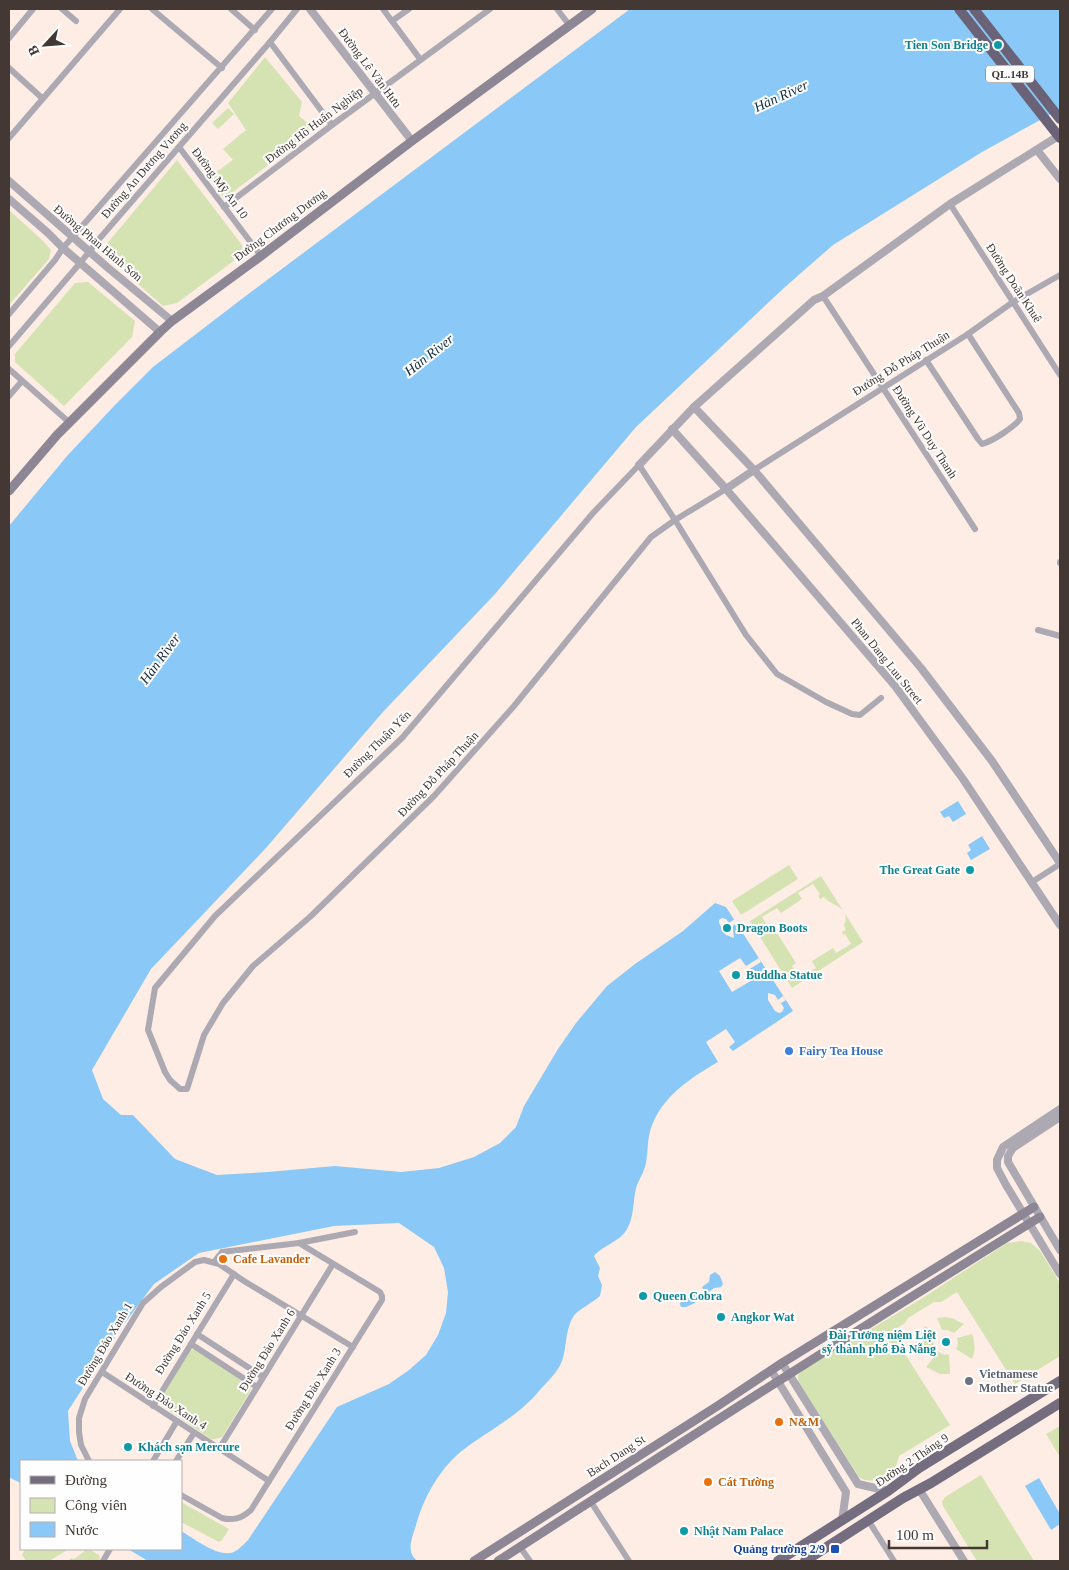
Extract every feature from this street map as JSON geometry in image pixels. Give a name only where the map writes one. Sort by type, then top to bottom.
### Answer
[{"type":"highway","name":"QL.14B","points":[[959,9],[1060,137]]},
{"type":"highway","name":"QL.14B","points":[[974,9],[1060,119]]},
{"type":"main road","name":"Đường Chương Dương","points":[[9,491],[57,435],[172,321],[592,9]]},
{"type":"main road","name":"Bach Dang St","points":[[474,1561],[782,1363],[1034,1207]]},
{"type":"main road","name":"Bach Dang St","points":[[498,1561],[789,1374],[1040,1217]]},
{"type":"main road","points":[[956,1254],[964,1266]]},
{"type":"main road","points":[[861,1315],[868,1326]]},
{"type":"main road","name":"Đường 2 Tháng 9","points":[[778,1561],[888,1491],[919,1468],[1060,1381]]},
{"type":"main road","points":[[805,1561],[868,1520],[1060,1403]]},
{"type":"main road","points":[[719,1405],[726,1416]]},
{"type":"main road","points":[[655,1446],[662,1456]]},
{"type":"main road","points":[[910,1475],[919,1489]]},
{"type":"main road","points":[[581,1493],[592,1502]]},
{"type":"main road","points":[[513,1536],[520,1547]]},
{"type":"street","points":[[9,38],[34,9]]},
{"type":"street","points":[[62,9],[76,21]]},
{"type":"street","points":[[9,138],[117,11],[109,9]]},
{"type":"street","points":[[152,9],[222,68]]},
{"type":"street","points":[[230,9],[255,30]]},
{"type":"street","name":"Đường An Dương Vương","points":[[9,314],[73,237],[272,9]]},
{"type":"street","name":"Đường An Dương Vương","points":[[9,346],[297,9]]},
{"type":"street","name":"Đường Lê Văn Hưu","points":[[310,9],[412,141]]},
{"type":"street","points":[[383,9],[420,59]]},
{"type":"street","points":[[392,21],[409,9]]},
{"type":"street","name":"Đường Hồ Huấn Nghiệp","points":[[224,207],[420,59],[490,9]]},
{"type":"street","points":[[557,9],[570,26]]},
{"type":"street","points":[[270,42],[332,125]]},
{"type":"street","points":[[9,68],[42,98]]},
{"type":"street","points":[[880,698],[860,715],[852,714],[826,702],[777,674],[746,635],[675,520],[639,466],[694,407],[814,300],[824,296],[950,204],[1060,137]]},
{"type":"street","name":"Đường Mỹ An 10","points":[[179,147],[261,256]]},
{"type":"street","points":[[1038,150],[1060,179]]},
{"type":"street","name":"Đường Phan Hành Sơn","points":[[9,181],[172,321]]},
{"type":"street","name":"Đường Phan Hành Sơn","points":[[9,198],[160,332]]},
{"type":"street","name":"Đường Doãn Khuê","points":[[950,204],[1060,375]]},
{"type":"street","name":"Đường Đỗ Pháp Thuận","points":[[754,470],[968,334],[1013,302],[1060,276]]},
{"type":"street","name":"Đường Vũ Duy Thanh","points":[[824,296],[975,529]]},
{"type":"street","points":[[926,360],[978,439],[982,444],[988,442],[1017,423],[1020,419],[1019,413],[968,334]]},
{"type":"street","points":[[9,369],[70,423]]},
{"type":"street","points":[[9,396],[22,381]]},
{"type":"street","name":"Phan Dang Luu Street","points":[[694,407],[754,470],[921,668],[992,761],[1060,863]]},
{"type":"street","name":"Phan Dang Luu Street","points":[[672,429],[896,686],[963,779],[1060,925]]},
{"type":"street","name":"Đường Thuận Yến","points":[[187,1089],[180,1089],[170,1080],[148,1030],[155,988],[215,916],[402,738],[593,513],[639,466]]},
{"type":"street","points":[[726,489],[754,470]]},
{"type":"street","name":"Đường Đỗ Pháp Thuận","points":[[187,1089],[204,1035],[223,1003],[253,966],[311,916],[434,796],[514,706],[651,537],[726,489]]},
{"type":"street","points":[[1038,630],[1060,636]]},
{"type":"street","points":[[1032,882],[1060,863]]},
{"type":"street","points":[[1060,1109],[1003,1147],[997,1160],[997,1168],[1060,1274]]},
{"type":"street","points":[[1060,1117],[1013,1148],[1008,1156],[1010,1166],[1060,1250]]},
{"type":"street","points":[[353,1347],[214,1262],[222,1252],[299,1243],[355,1232]]},
{"type":"street","name":"Đường Đảo Xanh 3","points":[[182,1496],[222,1518],[230,1520],[245,1515],[251,1510],[382,1300],[382,1296],[375,1289],[299,1243]]},
{"type":"street","name":"Đường Đảo Xanh 1","points":[[88,1460],[80,1439],[79,1418],[82,1405],[139,1309],[148,1298],[195,1262],[204,1260],[214,1262]]},
{"type":"street","name":"Đường Đảo Xanh 6","points":[[219,1449],[333,1264]]},
{"type":"street","name":"Đường Đảo Xanh 5","points":[[152,1406],[234,1274]]},
{"type":"street","points":[[197,1334],[263,1377]]},
{"type":"street","points":[[191,1344],[257,1387]]},
{"type":"street","points":[[782,1363],[858,1484],[888,1491]]},
{"type":"street","points":[[771,1370],[846,1492],[842,1520]]},
{"type":"street","name":"Đường Đảo Xanh 4","points":[[102,1372],[269,1481]]},
{"type":"street","points":[[806,1426],[816,1418]]},
{"type":"street","points":[[154,1460],[177,1422]]},
{"type":"street","points":[[177,1460],[194,1433]]},
{"type":"street","points":[[919,1489],[961,1560]]},
{"type":"street","points":[[592,1502],[629,1561]]},
{"type":"street","points":[[868,1520],[894,1561]]},
{"type":"street","points":[[520,1547],[530,1561]]},
{"type":"street","points":[[103,1561],[109,1550]]},
{"type":"green space","points":[[265,57],[302,102],[299,116],[315,129],[224,199],[209,177],[233,160],[223,149],[246,130],[228,103]]},
{"type":"green space","points":[[228,108],[234,114],[218,129],[212,123]]},
{"type":"green space","points":[[177,160],[242,245],[243,254],[177,303],[163,306],[104,254],[105,246]]},
{"type":"green space","points":[[9,210],[51,250],[49,259],[9,305]]},
{"type":"green space","points":[[88,282],[135,321],[132,337],[64,406],[15,362],[15,354],[75,283]]},
{"type":"green space","points":[[789,865],[798,879],[741,915],[732,901]]},
{"type":"green space","points":[[821,876],[843,910],[824,897],[820,899],[818,896],[820,894],[813,884],[798,893],[802,899],[781,913],[777,908],[762,917],[768,927],[772,925],[796,963],[792,966],[799,978],[816,968],[812,961],[833,948],[836,953],[851,944],[842,932],[846,930],[844,926],[846,919],[844,912],[863,942],[792,988],[750,921]]},
{"type":"green space","points":[[1021,1241],[1031,1243],[1040,1251],[1060,1283],[1060,1356],[1015,1384],[957,1292],[941,1302],[934,1302],[908,1318],[905,1323],[891,1332],[950,1425],[899,1456],[894,1473],[883,1480],[865,1480],[859,1477],[798,1382],[798,1375],[803,1370],[921,1299],[1007,1243]]},
{"type":"green space","points":[[945,1317],[964,1324],[954,1333],[942,1330],[937,1318]]},
{"type":"green space","points":[[925,1326],[936,1334],[933,1341],[934,1346],[918,1355],[918,1339]]},
{"type":"green space","points":[[972,1334],[975,1346],[972,1359],[956,1349],[958,1345],[957,1338]]},
{"type":"green space","points":[[199,1349],[251,1384],[250,1392],[222,1437],[215,1439],[211,1439],[161,1405],[160,1400],[190,1350]]},
{"type":"green space","points":[[938,1352],[945,1355],[949,1354],[950,1374],[940,1374],[926,1367]]},
{"type":"green space","points":[[1060,1426],[1060,1457],[1046,1434]]},
{"type":"green space","points":[[981,1475],[1034,1561],[977,1561],[943,1506],[942,1502],[945,1497]]},
{"type":"green space","points":[[182,1503],[229,1529],[219,1542],[182,1523]]},
{"type":"green space","points":[[24,1550],[67,1550],[49,1561],[26,1561],[22,1555]]},
{"type":"green space","points":[[86,1550],[91,1550],[100,1556],[99,1561],[68,1561],[71,1558],[74,1559]]},
{"type":"water","name":"Hàn River","points":[[630,9],[1060,9],[1060,109],[982,152],[833,245],[785,287],[636,427],[495,594],[382,713],[266,848],[151,969],[92,1070],[103,1099],[121,1115],[133,1115],[175,1159],[217,1175],[335,1166],[401,1172],[439,1168],[474,1157],[500,1143],[516,1127],[524,1106],[558,1049],[576,1023],[607,986],[683,931],[715,903],[726,907],[793,1011],[733,1051],[729,1047],[735,1042],[726,1029],[706,1042],[718,1062],[675,1092],[659,1112],[649,1136],[646,1163],[636,1188],[629,1225],[620,1237],[594,1256],[600,1268],[598,1276],[602,1285],[600,1296],[578,1311],[573,1317],[570,1322],[562,1361],[549,1380],[521,1409],[458,1454],[432,1486],[419,1515],[412,1538],[411,1552],[417,1561],[148,1561],[130,1550],[182,1550],[182,1532],[217,1551],[232,1553],[237,1550],[248,1540],[337,1407],[389,1384],[426,1355],[438,1335],[446,1313],[448,1292],[444,1268],[434,1247],[399,1223],[334,1226],[199,1253],[154,1284],[121,1328],[68,1411],[70,1441],[78,1460],[20,1460],[20,1483],[9,1478],[9,526],[67,456],[153,367]]},
{"type":"water","points":[[958,801],[966,814],[953,822],[949,816],[944,818],[940,812]]},
{"type":"water","points":[[982,836],[990,849],[971,860],[967,853],[971,850],[968,845]]},
{"type":"water","points":[[715,1272],[720,1276],[723,1284],[721,1287],[714,1288],[706,1294],[702,1287],[709,1282],[710,1275]]},
{"type":"water","points":[[696,1291],[700,1297],[697,1298],[695,1303],[681,1307],[681,1301]]},
{"type":"water","points":[[1039,1478],[1060,1514],[1060,1524],[1051,1530],[1025,1486]]},
{"type":"pier","points":[[722,918],[726,919],[729,923],[735,919],[737,923],[731,927],[734,938],[726,935],[719,923],[719,920]]},
{"type":"pier","points":[[740,958],[746,966],[759,958],[761,962],[748,970],[754,979],[732,992],[719,971]]},
{"type":"pier","points":[[768,993],[775,995],[778,1000],[783,996],[786,1000],[781,1003],[784,1008],[782,1012],[775,1011],[768,1000]]},
{"type":"place","name":"Tien Son Bridge","points":[[998,45]]},
{"type":"place","name":"The Great Gate","points":[[970,870]]},
{"type":"place","name":"Dragon Boots","points":[[727,928]]},
{"type":"place","name":"Buddha Statue","points":[[736,975]]},
{"type":"place","name":"Fairy Tea House","points":[[789,1051]]},
{"type":"place","name":"Cafe Lavander","points":[[223,1259]]},
{"type":"place","name":"Queen Cobra","points":[[643,1296]]},
{"type":"place","name":"Angkor Wat","points":[[721,1317]]},
{"type":"place","name":"Đài Tưởng niệm Liệt sỹ thành phố Đà Nẵng","points":[[946,1342]]},
{"type":"place","name":"Vietnamese Mother Statue","points":[[969,1381]]},
{"type":"place","name":"N&M","points":[[779,1422]]},
{"type":"place","name":"Khách sạn Mercure","points":[[128,1447]]},
{"type":"place","name":"Cát Tường","points":[[708,1482]]},
{"type":"place","name":"Nhật Nam Palace","points":[[684,1531]]},
{"type":"place","name":"Quảng trường 2/9","points":[[835,1549]]}]
